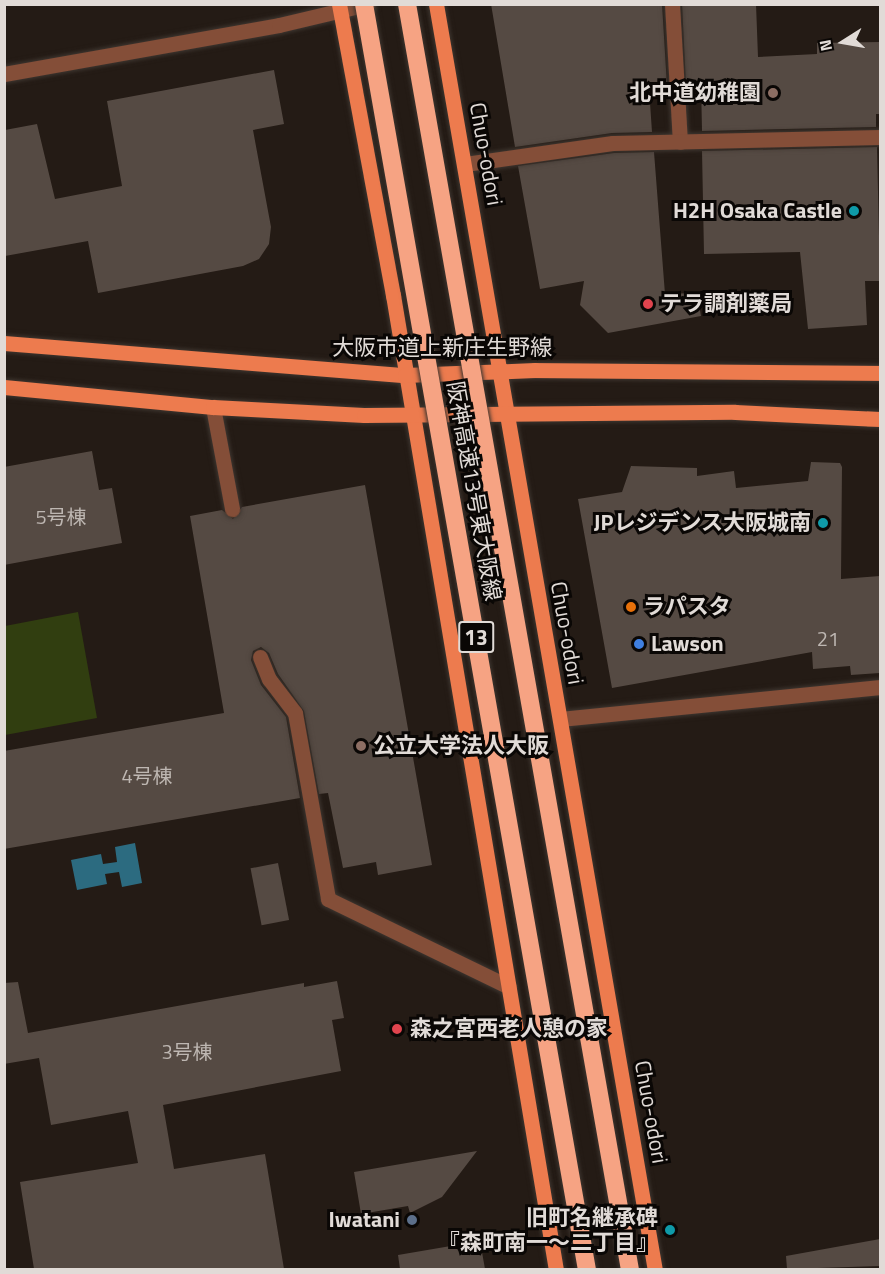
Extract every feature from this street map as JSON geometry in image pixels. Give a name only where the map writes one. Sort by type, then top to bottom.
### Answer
[{"type":"highway","name":"阪神高速13号東大阪線","points":[[366,4],[587,1269]]},
{"type":"highway","name":"阪神高速13号東大阪線","points":[[407,4],[630,1269]]},
{"type":"main road","name":"Chuo-odori","points":[[436,4],[509,413],[656,1269]]},
{"type":"main road","points":[[340,8],[405,375],[556,1269]]},
{"type":"main road","name":"大阪市道上新庄生野線","points":[[4,343],[405,375],[502,374],[535,370],[880,373]]},
{"type":"main road","points":[[4,387],[213,407],[412,417],[509,413],[735,412],[880,419]]},
{"type":"street","points":[[4,74],[366,4]]},
{"type":"street","points":[[672,4],[680,142]]},
{"type":"street","points":[[465,164],[613,143],[880,137]]},
{"type":"street","points":[[213,407],[232,509]]},
{"type":"street","points":[[260,657],[269,679],[295,713],[328,899],[509,987]]},
{"type":"street","points":[[560,719],[880,687]]},
{"type":"green space","points":[[78,612],[97,718],[5,735],[5,626]]},
{"type":"water","points":[[135,843],[142,883],[122,887],[119,872],[105,874],[107,884],[77,890],[71,860],[101,854],[103,864],[117,862],[115,847]]},
{"type":"building","points":[[491,4],[662,4],[667,86],[649,88],[652,132],[612,133],[515,147]]},
{"type":"building","points":[[682,4],[756,4],[758,57],[817,54],[817,43],[880,42],[880,114],[876,114],[876,127],[702,131],[701,84],[686,85]]},
{"type":"building","points":[[274,70],[284,124],[253,130],[271,227],[269,244],[259,259],[243,266],[98,293],[88,241],[5,256],[5,130],[37,124],[55,199],[122,186],[107,101]]},
{"type":"building","points":[[877,147],[880,281],[865,281],[867,325],[808,329],[800,252],[704,254],[702,151]]},
{"type":"building","points":[[654,152],[665,294],[697,293],[701,316],[608,333],[580,305],[584,281],[540,289],[518,166],[614,153]]},
{"type":"building","points":[[92,451],[99,490],[112,488],[122,543],[4,565],[4,467]]},
{"type":"building","points":[[811,462],[840,463],[842,467],[841,579],[880,576],[880,673],[851,675],[850,666],[813,669],[812,652],[612,688],[578,499],[622,492],[631,466],[697,468],[697,476],[734,471],[736,488],[808,481]]},
{"type":"building","points":[[365,485],[432,865],[378,875],[376,862],[343,868],[328,793],[319,794],[304,711],[278,674],[269,653],[261,647],[253,651],[251,660],[261,685],[286,717],[300,798],[4,849],[4,751],[224,713],[190,516],[222,510],[233,519],[242,507]]},
{"type":"building","points":[[278,863],[289,920],[262,925],[251,868]]},
{"type":"building","points":[[337,981],[344,1018],[332,1020],[341,1071],[163,1105],[174,1169],[265,1154],[284,1269],[34,1269],[20,1182],[138,1163],[128,1111],[51,1125],[39,1058],[4,1064],[4,983],[18,982],[28,1033],[304,983],[304,987]]},
{"type":"building","points":[[477,1151],[442,1197],[410,1213],[408,1206],[361,1214],[354,1172]]},
{"type":"building","points":[[880,1239],[880,1266],[787,1269],[786,1256]]},
{"type":"building","points":[[480,1241],[485,1269],[400,1269],[398,1255]]},
{"type":"place","name":"北中道幼稚園","points":[[773,93]]},
{"type":"place","name":"H2H Osaka Castle","points":[[854,211]]},
{"type":"place","name":"テラ調剤薬局","points":[[648,304]]},
{"type":"place","name":"JPレジデンス大阪城南","points":[[823,523]]},
{"type":"place","name":"ラパスタ","points":[[631,607]]},
{"type":"place","name":"Lawson","points":[[639,644]]},
{"type":"place","name":"公立大学法人大阪","points":[[361,746]]},
{"type":"place","name":"森之宮西老人憩の家","points":[[397,1029]]},
{"type":"place","name":"Iwatani","points":[[412,1220]]},
{"type":"place","name":"旧町名継承碑 『森町南一～二丁目』","points":[[670,1230]]}]
